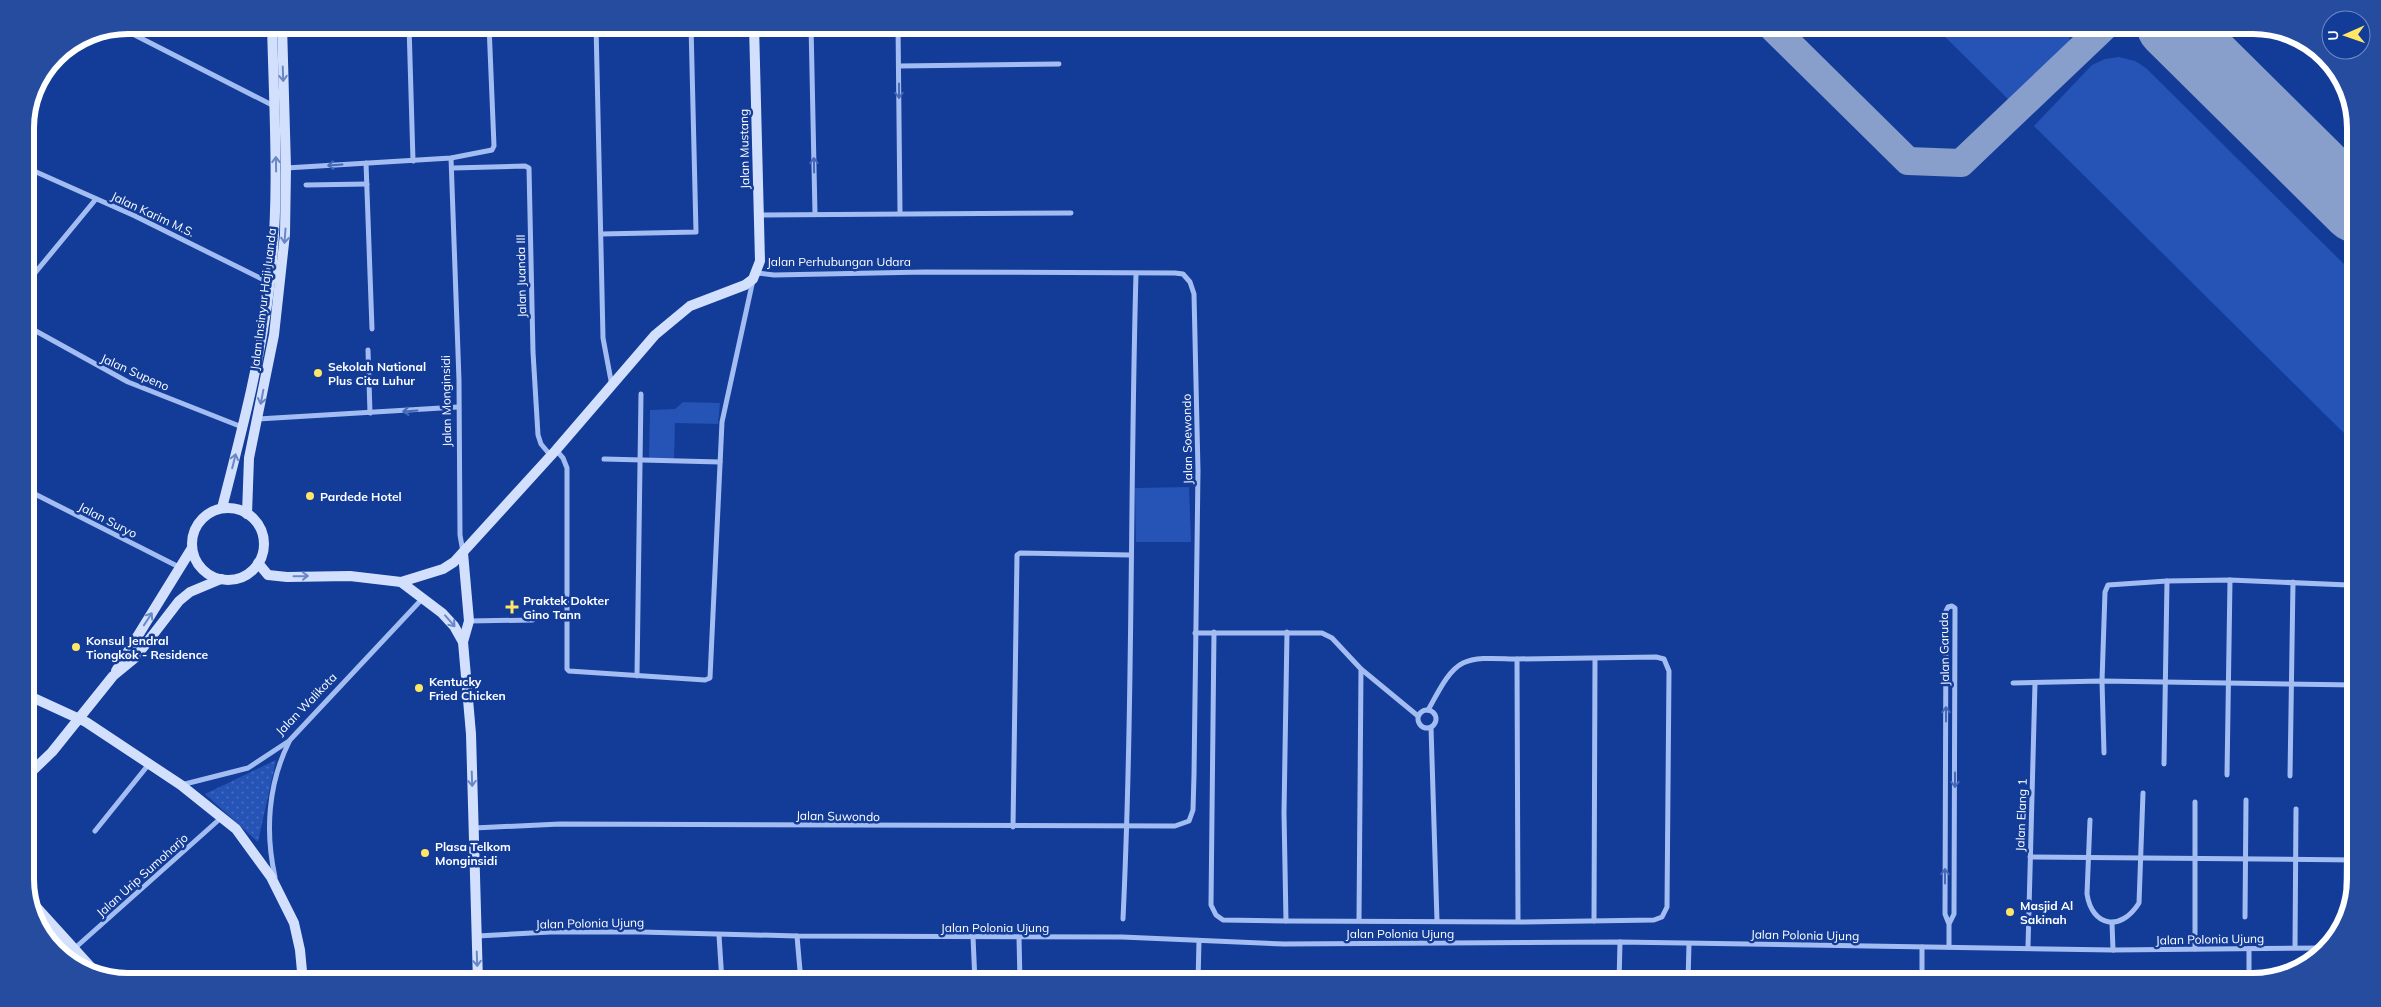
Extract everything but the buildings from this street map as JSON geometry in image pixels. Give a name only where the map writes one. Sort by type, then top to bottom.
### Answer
[{"type":"main road","name":"Jalan Insinyur Haji Juanda","points":[[222,508],[259,358],[270,283],[276,199],[272,34]]},
{"type":"main road","name":"Jalan Insinyur Haji Juanda","points":[[247,514],[249,458],[274,335],[286,234],[282,34]]},
{"type":"main road","name":"Jalan Mustang","points":[[754,34],[760,261],[755,276]]},
{"type":"main road","name":"Jalan Perhubungan Udara","points":[[401,582],[443,569],[463,552],[554,453],[655,335],[690,306],[745,285],[755,276]]},
{"type":"main road","points":[[113,676],[135,658],[179,602],[190,592],[222,580],[232,580],[246,575],[258,563],[262,553],[262,536],[256,521],[247,514],[235,509],[222,508],[211,512],[199,522],[192,537],[192,548],[197,562],[207,574],[222,580]]},
{"type":"main road","points":[[34,769],[52,752],[113,676],[126,652],[192,548]]},
{"type":"main road","name":"Jalan Monginsidi","points":[[463,552],[469,621],[463,642],[471,734],[478,973]]},
{"type":"main road","name":"Jalan Monginsidi","points":[[258,563],[268,575],[287,577],[350,576],[401,582],[423,597],[454,626],[463,642]]},
{"type":"main road","points":[[34,698],[79,718],[150,764],[181,785],[236,829],[277,889],[294,923],[300,950],[302,973]]},
{"type":"main road","points":[[39,910],[89,965]]},
{"type":"street","points":[[136,34],[274,106]]},
{"type":"street","points":[[409,34],[413,161]]},
{"type":"street","points":[[286,168],[413,161],[488,153],[494,146],[489,34]]},
{"type":"street","points":[[596,34],[602,338],[612,387]]},
{"type":"street","points":[[601,234],[696,232],[691,34]]},
{"type":"street","points":[[811,34],[815,214]]},
{"type":"street","points":[[898,34],[900,213]]},
{"type":"street","points":[[899,66],[1058,64]]},
{"type":"street","name":"Jalan Monginsidi","points":[[451,158],[453,168],[460,535],[463,552]]},
{"type":"street","points":[[366,163],[372,329]]},
{"type":"street","name":"Jalan Juanda III","points":[[453,168],[525,166],[529,168],[533,352],[538,436],[541,444],[554,453]]},
{"type":"street","name":"Jalan Karim M.S.","points":[[34,171],[135,216],[270,283]]},
{"type":"street","points":[[306,185],[367,184]]},
{"type":"street","points":[[34,274],[96,199]]},
{"type":"street","points":[[758,215],[1071,212]]},
{"type":"street","name":"Jalan Perhubungan Udara","points":[[755,276],[925,272],[1184,274]]},
{"type":"street","points":[[1123,920],[1128,826],[1130,555],[1136,274]]},
{"type":"street","name":"Jalan Soewondo","points":[[1184,274],[1190,282],[1194,294],[1198,472],[1193,810]]},
{"type":"street","points":[[554,453],[563,458],[566,468],[566,668],[569,671],[637,676],[705,680],[710,678],[722,422],[755,276]]},
{"type":"street","name":"Jalan Supeno","points":[[34,329],[128,382],[242,428]]},
{"type":"street","points":[[368,350],[370,413]]},
{"type":"street","points":[[637,676],[641,394]]},
{"type":"street","points":[[258,420],[458,407]]},
{"type":"street","points":[[604,459],[720,462]]},
{"type":"street","name":"Jalan Suryo","points":[[34,494],[181,568]]},
{"type":"street","points":[[1013,826],[1017,555],[1020,553],[1130,555]]},
{"type":"street","points":[[2227,774],[2230,580]]},
{"type":"street","points":[[2104,753],[2102,681],[2106,586],[2111,584],[2168,581],[2230,580],[2345,583],[2347,585]]},
{"type":"street","points":[[2164,764],[2168,581]]},
{"type":"street","points":[[2290,776],[2293,582]]},
{"type":"street","name":"Jalan Walikota","points":[[181,785],[248,768],[289,741],[423,597]]},
{"type":"street","name":"Jalan Garuda","points":[[1949,924],[1954,914],[1955,798],[1955,608],[1950,606],[1946,611],[1945,914],[1949,924],[1949,947]]},
{"type":"street","points":[[469,621],[533,620]]},
{"type":"street","points":[[1214,632],[1211,905],[1216,915],[1223,920],[1594,921],[1658,919],[1666,911],[1668,666],[1661,658],[1475,660],[1462,663],[1441,687],[1428,710]]},
{"type":"street","points":[[1196,633],[1287,632],[1327,635],[1361,670],[1418,716],[1418,721],[1423,727],[1431,727]]},
{"type":"street","points":[[1286,921],[1284,813],[1287,632]]},
{"type":"street","points":[[1517,659],[1518,922]]},
{"type":"street","points":[[1594,921],[1595,659]]},
{"type":"street","points":[[1359,920],[1361,670]]},
{"type":"street","points":[[2013,683],[2102,681],[2291,683],[2347,686]]},
{"type":"street","name":"Jalan Elang 1","points":[[2028,948],[2036,683]]},
{"type":"street","points":[[1946,685],[1955,685]]},
{"type":"street","points":[[1418,716],[1422,711],[1428,710],[1435,713],[1436,717],[1436,721],[1431,727],[1437,922]]},
{"type":"street","points":[[277,889],[270,853],[270,813],[281,758],[289,741]]},
{"type":"street","points":[[95,831],[150,764]]},
{"type":"street","points":[[2090,820],[2088,904],[2101,920],[2112,923],[2129,917],[2139,903],[2143,793]]},
{"type":"street","points":[[1946,798],[1955,798]]},
{"type":"street","points":[[2245,917],[2246,800]]},
{"type":"street","points":[[2194,949],[2195,802]]},
{"type":"street","points":[[2346,888],[2347,802]]},
{"type":"street","points":[[2295,947],[2296,809]]},
{"type":"street","name":"Jalan Suwondo","points":[[474,828],[560,824],[1181,826],[1189,821],[1193,810]]},
{"type":"street","name":"Jalan Urip Sumoharjo","points":[[75,948],[222,817]]},
{"type":"street","points":[[2030,857],[2296,858],[2346,860]]},
{"type":"street","points":[[1945,914],[1954,914]]},
{"type":"street","points":[[2112,923],[2113,950]]},
{"type":"street","name":"Jalan Polonia Ujung","points":[[476,936],[551,932],[641,932],[797,936],[1122,937],[1284,944],[1620,942],[2113,950],[2317,948]]},
{"type":"street","points":[[719,935],[721,973]]},
{"type":"street","points":[[797,936],[800,973]]},
{"type":"street","points":[[973,937],[975,973]]},
{"type":"street","points":[[1019,937],[1020,973]]},
{"type":"street","points":[[1198,973],[1199,941]]},
{"type":"street","points":[[1619,973],[1620,942]]},
{"type":"street","points":[[1688,973],[1689,944]]},
{"type":"street","points":[[1922,947],[1922,973]]},
{"type":"street","points":[[72,955],[75,948]]},
{"type":"street","points":[[2249,949],[2249,973]]},
{"type":"shaded area","points":[[1942,34],[2071,34],[2069,41],[2011,102]]},
{"type":"shaded area","points":[[2119,57],[2135,61],[2146,68],[2347,267],[2347,436],[2034,126],[2092,65],[2105,59]]},
{"type":"shaded area","points":[[683,402],[720,403],[718,424],[675,423],[674,459],[649,459],[650,410],[675,409]]},
{"type":"shaded area","points":[[1189,487],[1191,542],[1136,542],[1135,488]]},
{"type":"shaded area","points":[[276,760],[258,842],[205,794]]},
{"type":"taxiway","points":[[1779,34],[1908,161],[1961,163],[2097,34]]},
{"type":"runway","points":[[2180,34],[2347,199]]},
{"type":"place","name":"Sekolah National Plus Cita Luhur","points":[[318,373]]},
{"type":"place","name":"Pardede Hotel","points":[[310,496]]},
{"type":"place","name":"Praktek Dokter Gino Tann","points":[[512,607]]},
{"type":"place","name":"Konsul Jendral Tiongkok - Residence","points":[[76,647]]},
{"type":"place","name":"Kentucky Fried Chicken","points":[[419,688]]},
{"type":"place","name":"Plasa Telkom Monginsidi","points":[[425,853]]},
{"type":"place","name":"Masjid Al Sakinah","points":[[2010,912]]}]
